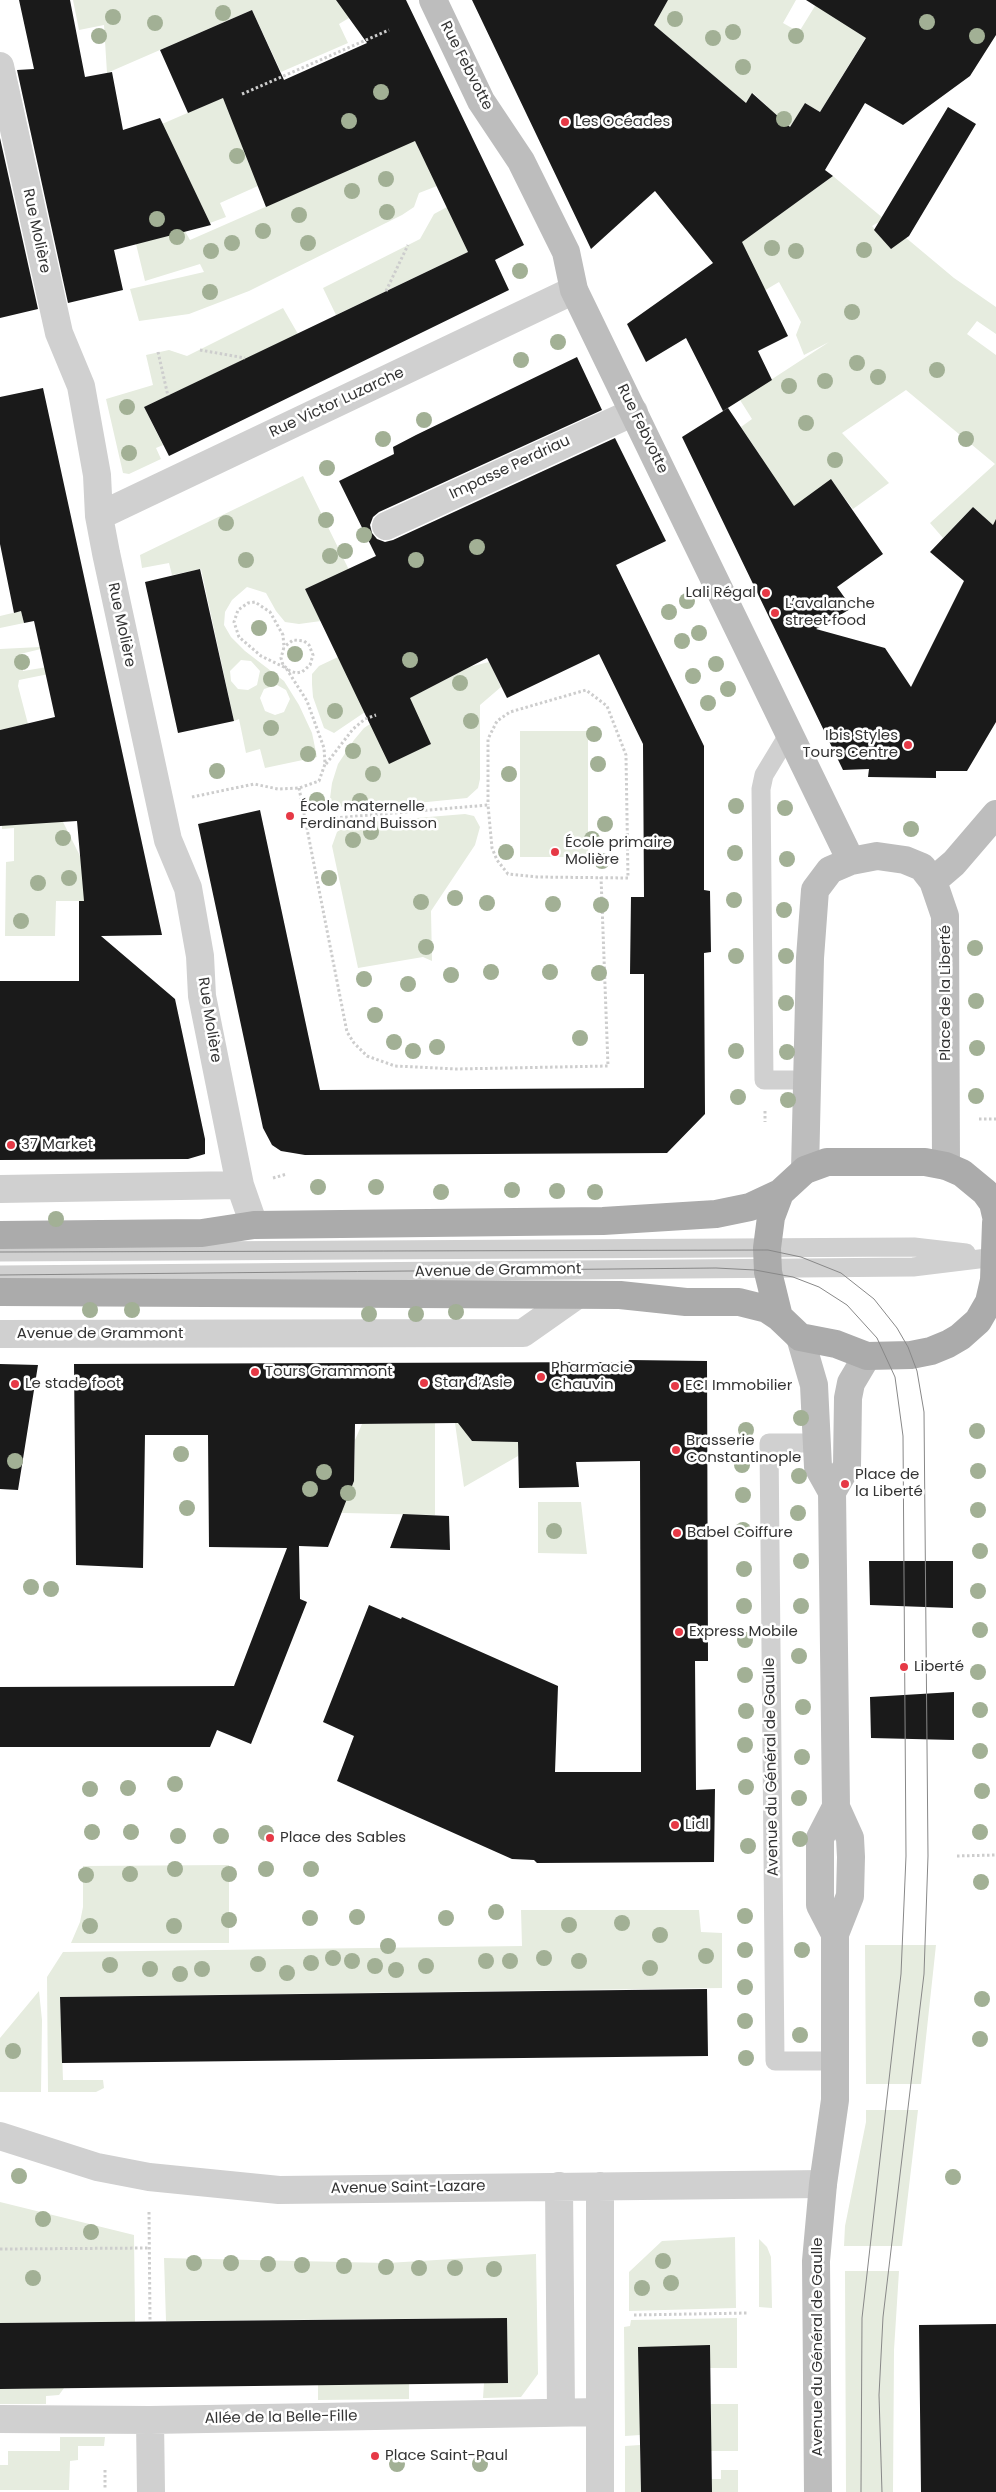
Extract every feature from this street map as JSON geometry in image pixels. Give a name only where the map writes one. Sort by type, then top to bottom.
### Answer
[{"type":"main road","points":[[0,1235],[202,1233],[254,1225],[603,1221],[716,1214],[750,1207],[780,1193],[805,1170],[827,1162],[925,1162],[946,1166],[972,1180],[985,1192],[995,1211],[994,1280],[988,1302],[987,1318],[960,1337],[931,1351],[911,1355],[867,1356],[836,1344],[800,1338],[780,1317],[767,1258],[771,1217],[780,1193]]},
{"type":"main road","name":"Avenue de Grammont","points":[[0,1292],[620,1295],[686,1302],[738,1302],[767,1309],[780,1317]]},
{"type":"street","name":"Rue Febvotte","points":[[433,0],[482,101],[521,161],[566,252],[574,290],[852,860]]},
{"type":"street","name":"Rue Molière","points":[[0,66],[59,333],[81,386],[97,475],[99,516],[168,840],[188,888],[200,956],[202,996],[240,1185],[254,1225]]},
{"type":"street","name":"Rue Victor Luzarche","points":[[99,516],[574,290]]},
{"type":"street","name":"Impasse Perdriau","points":[[386,526],[634,412]]},
{"type":"street","points":[[933,881],[954,863],[996,814]]},
{"type":"street","name":"Place de la Liberté","points":[[805,1170],[815,890],[830,870],[852,860],[877,856],[905,860],[922,867],[933,881],[945,916],[946,1166]]},
{"type":"street","points":[[0,1189],[240,1185]]},
{"type":"street","name":"Avenue de Grammont","points":[[0,1334],[523,1333],[577,1295]]},
{"type":"street","name":"Avenue du Général de Gaulle","points":[[800,1338],[814,1385],[818,1467],[832,1492],[836,1807],[820,1838],[820,1905],[835,1934],[835,2100],[823,2184],[816,2260],[818,2492]]},
{"type":"street","points":[[832,1492],[847,1466],[847,1413],[851,1383],[867,1356]]},
{"type":"street","name":"Avenue Saint-Lazare","points":[[0,2136],[97,2168],[149,2177],[231,2187],[279,2190],[823,2184]]},
{"type":"street","points":[[559,2186],[561,2412]]},
{"type":"street","points":[[600,2186],[600,2492]]},
{"type":"street","name":"Allée de la Belle-Fille","points":[[0,2419],[150,2420],[600,2412]]},
{"type":"street","points":[[150,2420],[151,2492]]},
{"type":"lane","points":[[790,732],[764,775],[761,789],[764,1080],[807,1080]]},
{"type":"lane","name":"Avenue de Grammont","points":[[0,1252],[767,1258],[913,1267],[995,1257]]},
{"type":"lane","name":"Avenue de Grammont","points":[[0,1275],[767,1258]]},
{"type":"lane","name":"Avenue du Général de Gaulle","points":[[817,1443],[769,1444],[775,2061],[835,2061]]},
{"type":"path","points":[[242,94],[389,30]]},
{"type":"path","points":[[386,291],[408,245]]},
{"type":"path","points":[[200,350],[245,358]]},
{"type":"path","points":[[158,352],[168,396]]},
{"type":"path","points":[[284,647],[293,640],[304,641],[309,644],[313,655],[310,665],[302,672],[290,672],[286,668],[261,656],[239,637],[234,622],[238,610],[248,603],[255,602],[270,612],[283,635],[284,647],[281,658],[286,668],[307,701],[319,730],[325,764]]},
{"type":"path","points":[[586,690],[607,706],[626,755],[628,878],[537,877],[508,874],[497,860],[492,848],[488,805],[488,739],[497,721],[510,712],[586,690]]},
{"type":"path","points":[[192,797],[254,784],[278,788],[299,788],[319,781],[325,764],[353,729],[364,720],[376,715]]},
{"type":"path","points":[[299,788],[347,1032],[354,1043],[367,1056],[395,1066],[456,1069],[608,1066],[601,877]]},
{"type":"path","points":[[306,825],[335,818],[488,805]]},
{"type":"path","points":[[958,1856],[996,1855]]},
{"type":"path","points":[[149,2206],[150,2321]]},
{"type":"path","points":[[0,2249],[150,2248]]},
{"type":"path","points":[[625,2315],[748,2313]]},
{"type":"path","points":[[105,2470],[105,2490]]},
{"type":"shaded area","points":[[73,0],[342,0],[349,18],[339,24],[348,43],[281,72],[252,10],[107,73],[104,25],[79,30]]},
{"type":"shaded area","points":[[668,0],[796,0],[783,23],[799,32],[815,6],[837,0],[868,34],[820,112],[805,103],[785,135],[761,116],[767,106],[753,93],[746,103],[654,25]]},
{"type":"shaded area","points":[[238,91],[415,141],[437,186],[419,193],[414,207],[402,215],[249,291],[189,314],[139,321],[130,289],[204,272],[200,264],[145,281],[136,244],[182,226],[190,240],[288,197],[269,181],[220,203],[226,217],[210,223],[162,124]]},
{"type":"shaded area","points":[[833,176],[884,219],[872,226],[891,248],[905,237],[954,278],[996,307],[996,334],[977,321],[967,334],[996,355],[996,528],[973,507],[943,538],[930,523],[995,464],[906,390],[842,433],[889,483],[853,509],[831,480],[807,520],[750,465],[761,457],[741,427],[752,419],[740,400],[829,342],[804,355],[796,335],[801,322],[779,282],[735,308],[715,261]]},
{"type":"shaded area","points":[[447,207],[468,252],[336,315],[323,288],[420,239],[434,214]]},
{"type":"shaded area","points":[[283,308],[298,334],[144,407],[163,445],[156,448],[161,459],[129,474],[123,473],[106,399],[153,385],[146,355],[169,350],[187,356]]},
{"type":"shaded area","points":[[303,476],[349,570],[305,589],[321,621],[299,624],[285,622],[266,593],[247,587],[232,600],[225,612],[224,625],[231,637],[245,651],[284,681],[299,705],[312,733],[317,757],[265,768],[260,749],[246,753],[239,719],[234,721],[201,569],[172,575],[169,563],[142,568],[140,555]],"holes":[[[241,660],[251,661],[260,671],[257,685],[248,690],[238,689],[231,681],[230,671]],[[277,685],[286,690],[290,699],[284,712],[275,715],[265,711],[260,698],[264,689]]]},
{"type":"shaded area","points":[[21,611],[24,623],[0,628],[0,616]]},
{"type":"shaded area","points":[[40,647],[41,649],[20,654],[23,671],[102,658],[103,663],[19,680],[18,686],[28,724],[0,730],[0,649]]},
{"type":"shaded area","points":[[338,657],[365,712],[334,733],[324,728],[313,697],[312,674],[319,666]]},
{"type":"shaded area","points":[[489,662],[501,687],[480,705],[480,779],[478,788],[467,798],[367,808],[329,806],[332,783],[338,764],[364,728],[404,701],[469,667]]},
{"type":"shaded area","points":[[520,731],[588,731],[588,857],[520,857]]},
{"type":"shaded area","points":[[53,786],[63,822],[80,856],[90,901],[56,901],[55,936],[5,936],[6,862],[14,861],[14,828],[2,829],[1,793]]},
{"type":"shaded area","points":[[465,814],[474,816],[480,827],[475,845],[431,911],[432,961],[423,957],[358,968],[332,846],[337,832],[345,826],[356,823]]},
{"type":"shaded area","points":[[518,1421],[518,1456],[464,1487],[455,1423],[467,1423],[468,1436],[472,1441],[507,1441]]},
{"type":"shaded area","points":[[435,1423],[435,1515],[344,1513],[319,1509],[354,1480],[355,1440],[362,1424]]},
{"type":"shaded area","points":[[538,1502],[581,1502],[587,1554],[538,1553]]},
{"type":"shaded area","points":[[229,1865],[229,1943],[71,1943],[80,1922],[83,1907],[83,1866]]},
{"type":"shaded area","points":[[521,1910],[699,1910],[701,1932],[722,1933],[722,1988],[60,1997],[63,2080],[103,2080],[104,2088],[96,2092],[48,2092],[47,1977],[63,1952],[522,1946]]},
{"type":"shaded area","points":[[865,1945],[936,1945],[921,2084],[866,2084]]},
{"type":"shaded area","points":[[39,1991],[42,2020],[41,2092],[0,2092],[0,2038]]},
{"type":"shaded area","points":[[866,2110],[918,2110],[902,2246],[844,2246],[845,2226],[866,2122]]},
{"type":"shaded area","points":[[0,2202],[134,2235],[135,2322],[0,2323]]},
{"type":"shaded area","points":[[735,2237],[736,2308],[629,2311],[629,2272],[662,2241]]},
{"type":"shaded area","points":[[759,2239],[767,2247],[771,2257],[772,2308],[759,2307]]},
{"type":"shaded area","points":[[536,2254],[538,2374],[521,2397],[483,2398],[484,2383],[508,2383],[507,2318],[166,2321],[164,2258],[387,2263]]},
{"type":"shaded area","points":[[845,2271],[899,2271],[894,2350],[893,2492],[846,2492]]},
{"type":"shaded area","points":[[737,2318],[737,2368],[710,2368],[640,2435],[625,2436],[624,2327],[630,2326],[631,2320]]},
{"type":"shaded area","points":[[409,2384],[409,2399],[318,2400],[318,2385]]},
{"type":"shaded area","points":[[64,2388],[59,2395],[46,2396],[46,2404],[0,2404],[0,2389]]},
{"type":"shaded area","points":[[711,2404],[738,2404],[738,2451],[711,2451]]},
{"type":"shaded area","points":[[60,2437],[105,2437],[104,2446],[78,2446],[78,2460],[70,2461],[69,2490],[0,2490],[0,2465],[8,2465],[8,2451],[60,2451]]},
{"type":"shaded area","points":[[640,2445],[641,2492],[625,2492],[625,2446]]},
{"type":"shaded area","points":[[721,2470],[738,2470],[738,2492],[712,2492],[712,2479],[721,2479]]},
{"type":"building","points":[[19,0],[70,0],[85,77],[112,72],[123,130],[160,118],[211,225],[114,250],[123,290],[68,303],[17,70],[34,69]]},
{"type":"building","points":[[336,0],[406,0],[524,245],[495,260],[509,290],[169,456],[144,407],[468,252],[415,141],[266,207],[223,98],[188,113],[160,50],[252,10],[284,80],[367,43]]},
{"type":"building","points":[[472,0],[668,0],[654,25],[746,103],[752,93],[790,127],[805,103],[820,112],[866,38],[806,0],[996,0],[996,35],[970,76],[903,125],[865,103],[825,170],[833,176],[742,242],[788,336],[758,351],[772,380],[723,411],[686,338],[646,362],[627,324],[713,263],[655,191],[591,249]]},
{"type":"building","points":[[948,107],[976,124],[909,236],[891,249],[874,230]]},
{"type":"building","points":[[0,138],[38,309],[0,318]]},
{"type":"building","points":[[577,357],[602,410],[379,512],[373,517],[370,525],[372,533],[377,539],[385,542],[393,540],[615,438],[666,541],[616,565],[704,746],[704,890],[710,891],[711,952],[704,953],[705,1114],[667,1153],[305,1155],[281,1151],[272,1145],[263,1128],[198,824],[260,810],[320,1090],[644,1088],[644,974],[630,974],[631,897],[644,897],[643,744],[599,654],[507,698],[487,658],[410,698],[431,744],[389,764],[305,589],[376,556],[339,481],[394,454],[393,447],[416,435]]},
{"type":"building","points":[[43,388],[162,935],[101,936],[175,999],[205,1139],[205,1154],[188,1159],[0,1160],[0,981],[79,981],[79,901],[84,901],[77,821],[0,826],[0,730],[55,717],[34,621],[24,623],[21,611],[14,613],[0,544],[0,397]]},
{"type":"building","points":[[728,408],[794,506],[831,479],[883,554],[837,587],[852,608],[816,629],[885,648],[911,687],[964,581],[930,552],[973,507],[993,525],[996,519],[996,722],[967,771],[936,771],[936,778],[868,777],[869,769],[843,770],[682,437]]},
{"type":"building","points":[[200,569],[234,721],[178,733],[145,582]]},
{"type":"building","points":[[629,1360],[707,1361],[708,1661],[695,1661],[696,1790],[715,1789],[714,1862],[537,1863],[534,1860],[512,1859],[337,1781],[354,1736],[323,1722],[369,1605],[401,1619],[402,1617],[558,1686],[555,1772],[641,1772],[640,1461],[576,1462],[579,1487],[519,1488],[518,1442],[472,1441],[458,1423],[355,1424],[354,1481],[328,1547],[299,1546],[300,1599],[307,1602],[251,1744],[217,1730],[210,1747],[0,1747],[0,1687],[234,1686],[287,1548],[209,1547],[208,1435],[145,1435],[143,1568],[76,1565],[74,1364],[628,1362]]},
{"type":"building","points":[[0,1364],[38,1365],[18,1490],[0,1489]]},
{"type":"building","points":[[403,1514],[449,1516],[450,1550],[390,1548]]},
{"type":"building","points":[[869,1561],[953,1561],[953,1608],[870,1605]]},
{"type":"building","points":[[954,1692],[954,1740],[871,1738],[870,1697]]},
{"type":"building","points":[[707,1989],[708,2056],[62,2063],[60,1997]]},
{"type":"building","points":[[507,2318],[508,2383],[0,2389],[0,2323]]},
{"type":"building","points":[[996,2324],[996,2492],[921,2492],[919,2325]]},
{"type":"building","points":[[710,2345],[712,2492],[641,2492],[638,2347]]},
{"type":"tram line","points":[[0,1252],[768,1250],[801,1257],[841,1273],[874,1299],[897,1328],[908,1347],[917,1371],[924,1412],[928,1856],[924,1974],[883,2317],[879,2395],[882,2492]]},
{"type":"tram line","points":[[0,1275],[716,1268],[755,1270],[793,1277],[819,1287],[847,1305],[877,1338],[895,1377],[903,1436],[906,1856],[901,1974],[862,2318],[861,2492]]},
{"type":"place","name":"Les Océades","points":[[565,122]]},
{"type":"place","name":"Lali Régal","points":[[766,593]]},
{"type":"place","name":"L’avalanche street food","points":[[775,613]]},
{"type":"place","name":"Ibis Styles Tours Centre","points":[[908,745]]},
{"type":"place","name":"École maternelle Ferdinand Buisson","points":[[290,816]]},
{"type":"place","name":"École primaire Molière","points":[[555,852]]},
{"type":"place","name":"37 Market","points":[[11,1145]]},
{"type":"place","name":"Tours Grammont","points":[[255,1372]]},
{"type":"place","name":"Pharmacie Chauvin","points":[[541,1377]]},
{"type":"place","name":"Star d’Asie","points":[[424,1383]]},
{"type":"place","name":"Le stade foot","points":[[15,1384]]},
{"type":"place","name":"ECI Immobilier","points":[[675,1386]]},
{"type":"place","name":"Brasserie Constantinople","points":[[676,1450]]},
{"type":"place","name":"Place de la Liberté","points":[[845,1484]]},
{"type":"place","name":"Babel Coiffure","points":[[677,1533]]},
{"type":"place","name":"Express Mobile","points":[[679,1632]]},
{"type":"place","name":"Liberté","points":[[904,1667]]},
{"type":"place","name":"Lidl","points":[[675,1825]]},
{"type":"place","name":"Place des Sables","points":[[270,1838]]},
{"type":"place","name":"Place Saint-Paul","points":[[375,2456]]}]
